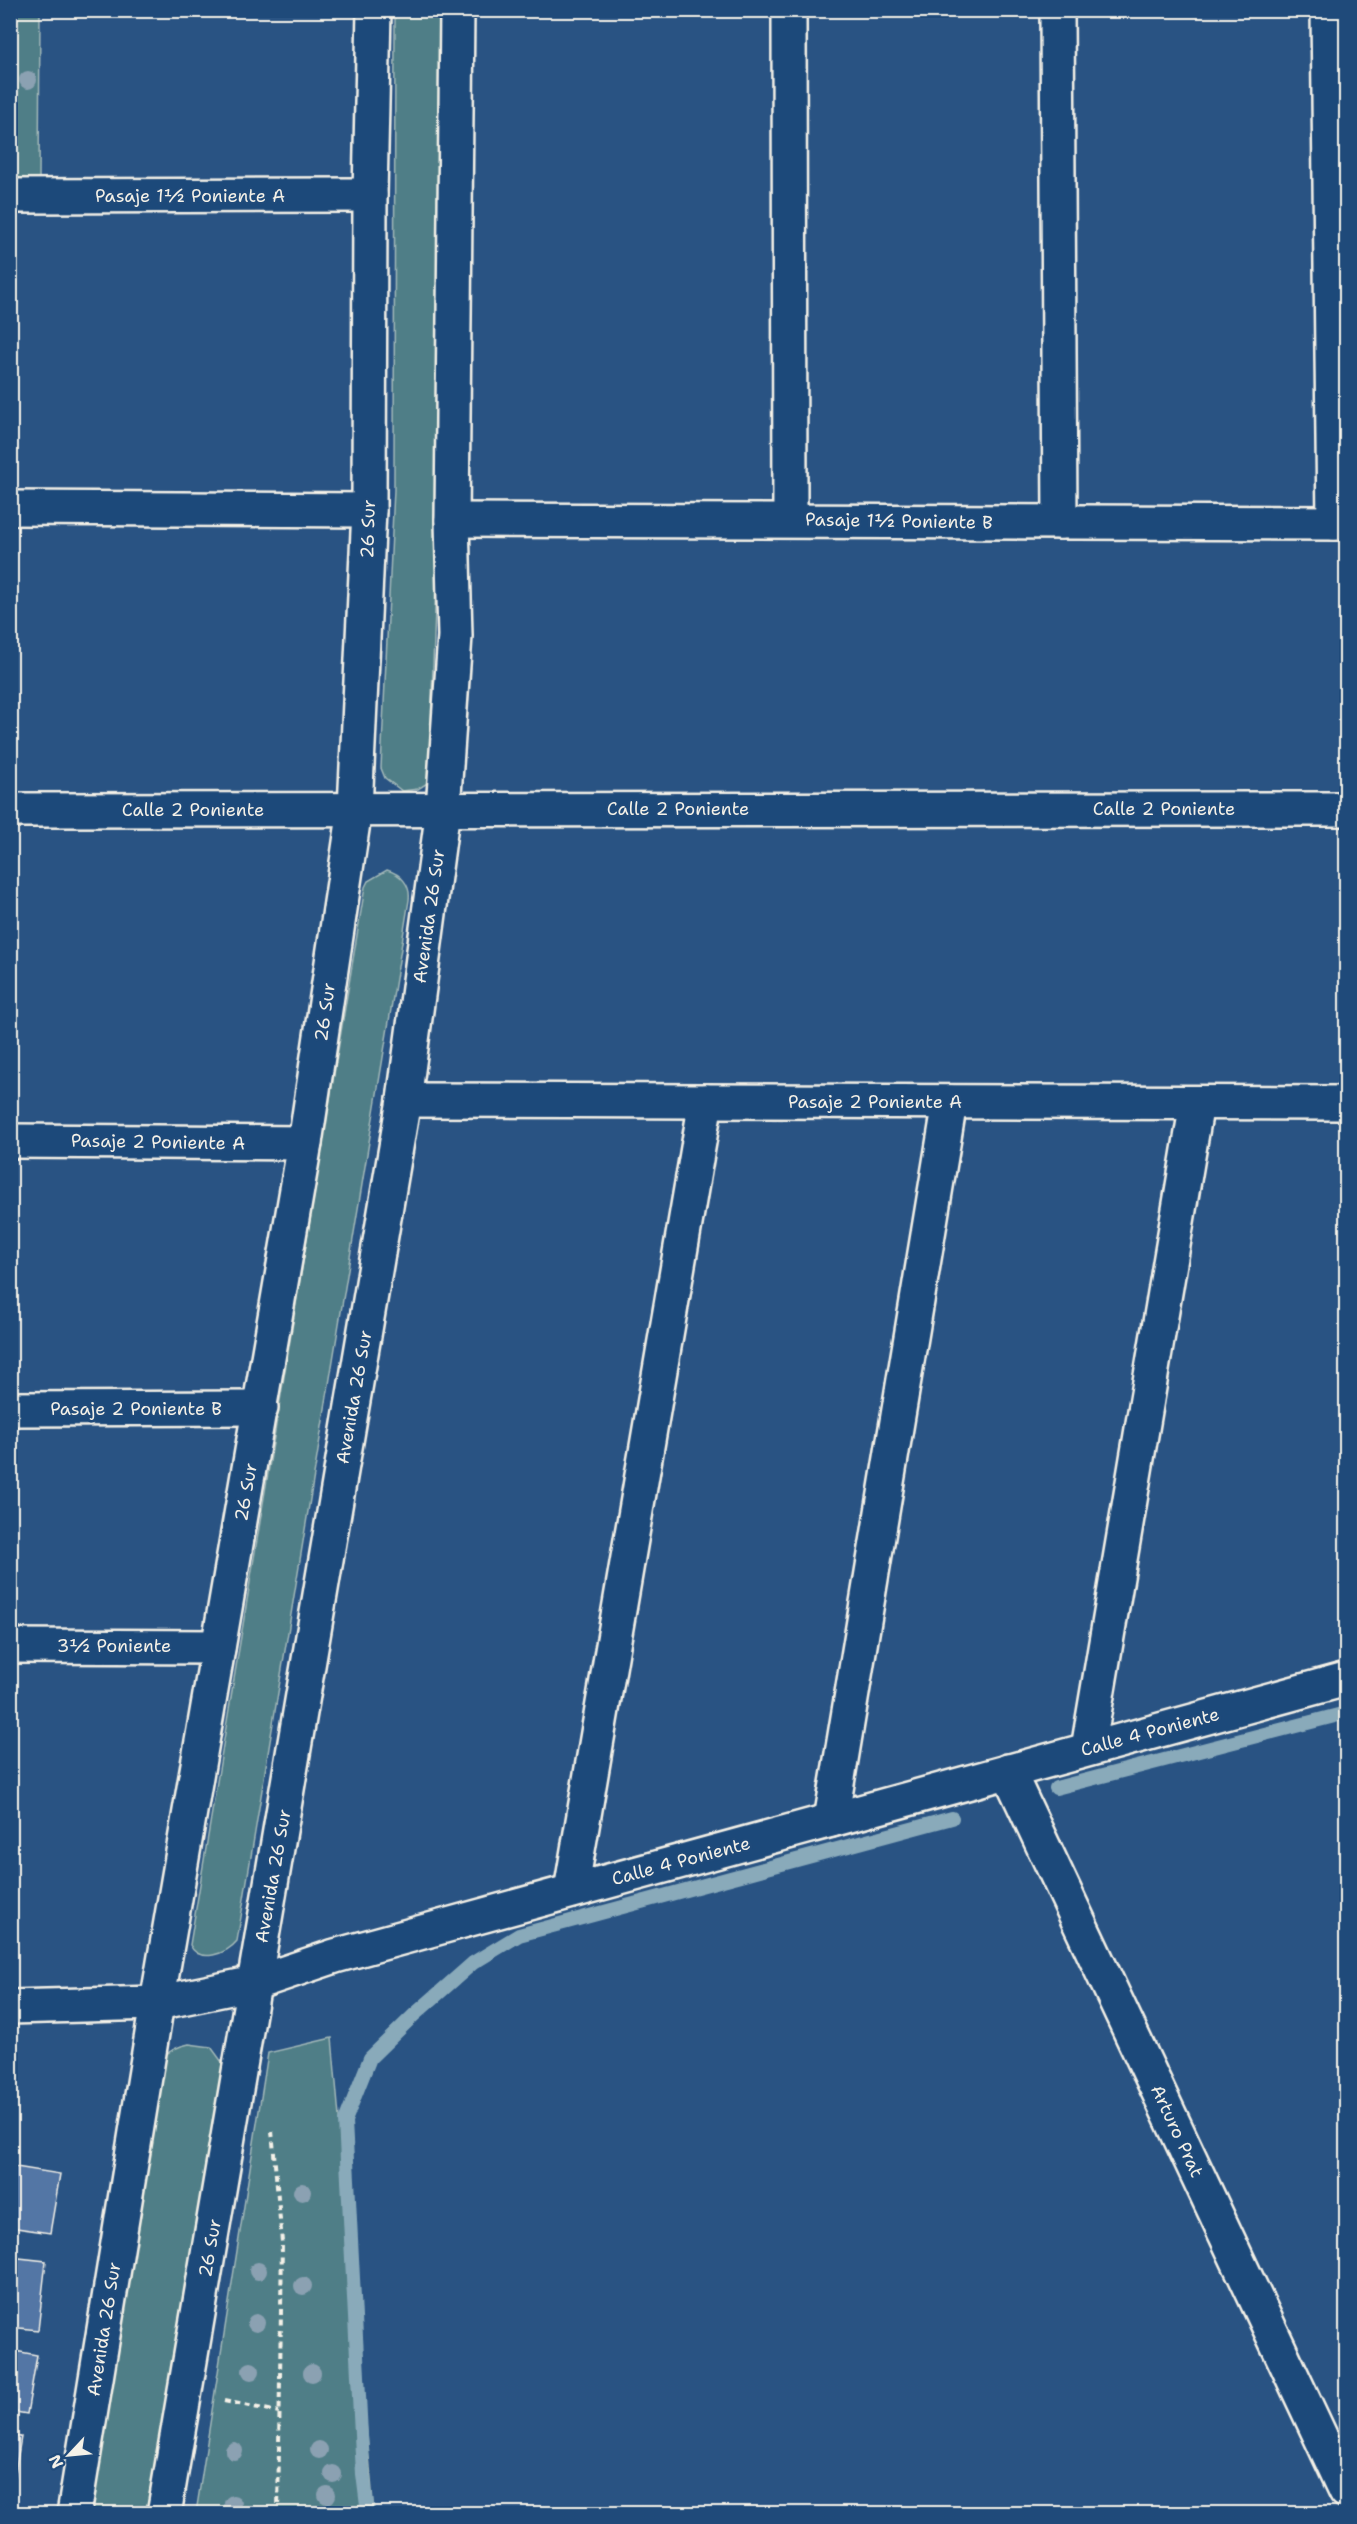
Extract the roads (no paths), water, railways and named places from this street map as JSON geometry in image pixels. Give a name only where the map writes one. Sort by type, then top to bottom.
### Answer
[{"type":"street","name":"26 Sur","points":[[157,2002],[305,1143],[355,809],[369,510],[370,195],[374,10]]},
{"type":"street","points":[[443,809],[454,636],[452,520],[457,10]]},
{"type":"street","points":[[789,10],[790,520]]},
{"type":"street","points":[[1057,10],[1059,522]]},
{"type":"street","points":[[1328,10],[1339,251],[1340,523]]},
{"type":"street","name":"Pasaje 1½ Poniente A","points":[[10,196],[370,195]]},
{"type":"street","points":[[10,508],[369,510]]},
{"type":"street","name":"Pasaje 1½ Poniente B","points":[[452,520],[1340,523]]},
{"type":"street","name":"Avenida 26 Sur","points":[[255,1983],[404,1100],[443,809]]},
{"type":"street","name":"Calle 2 Poniente","points":[[10,810],[1347,809]]},
{"type":"street","name":"Pasaje 2 Poniente A","points":[[404,1100],[1347,1103]]},
{"type":"street","points":[[571,1891],[706,1101]]},
{"type":"street","points":[[831,1820],[950,1102]]},
{"type":"street","points":[[1088,1749],[1197,1103]]},
{"type":"street","name":"Pasaje 2 Poniente A","points":[[10,1141],[305,1143]]},
{"type":"street","name":"Pasaje 2 Poniente B","points":[[10,1409],[261,1408]]},
{"type":"street","name":"3½ Poniente","points":[[10,1646],[218,1647]]},
{"type":"street","name":"Calle 4 Poniente","points":[[10,2007],[157,2002],[255,1983],[335,1956],[1347,1679]]},
{"type":"street","name":"Arturo Prat","points":[[1008,1771],[1347,2492]]},
{"type":"street","name":"26 Sur","points":[[164,2514],[255,1983]]},
{"type":"street","name":"Avenida 26 Sur","points":[[74,2514],[157,2002]]},
{"type":"waterway","points":[[1056,1788],[1346,1713]]},
{"type":"waterway","points":[[368,2514],[363,2474],[345,2121],[370,2058],[473,1963],[519,1935],[952,1818]]}]
